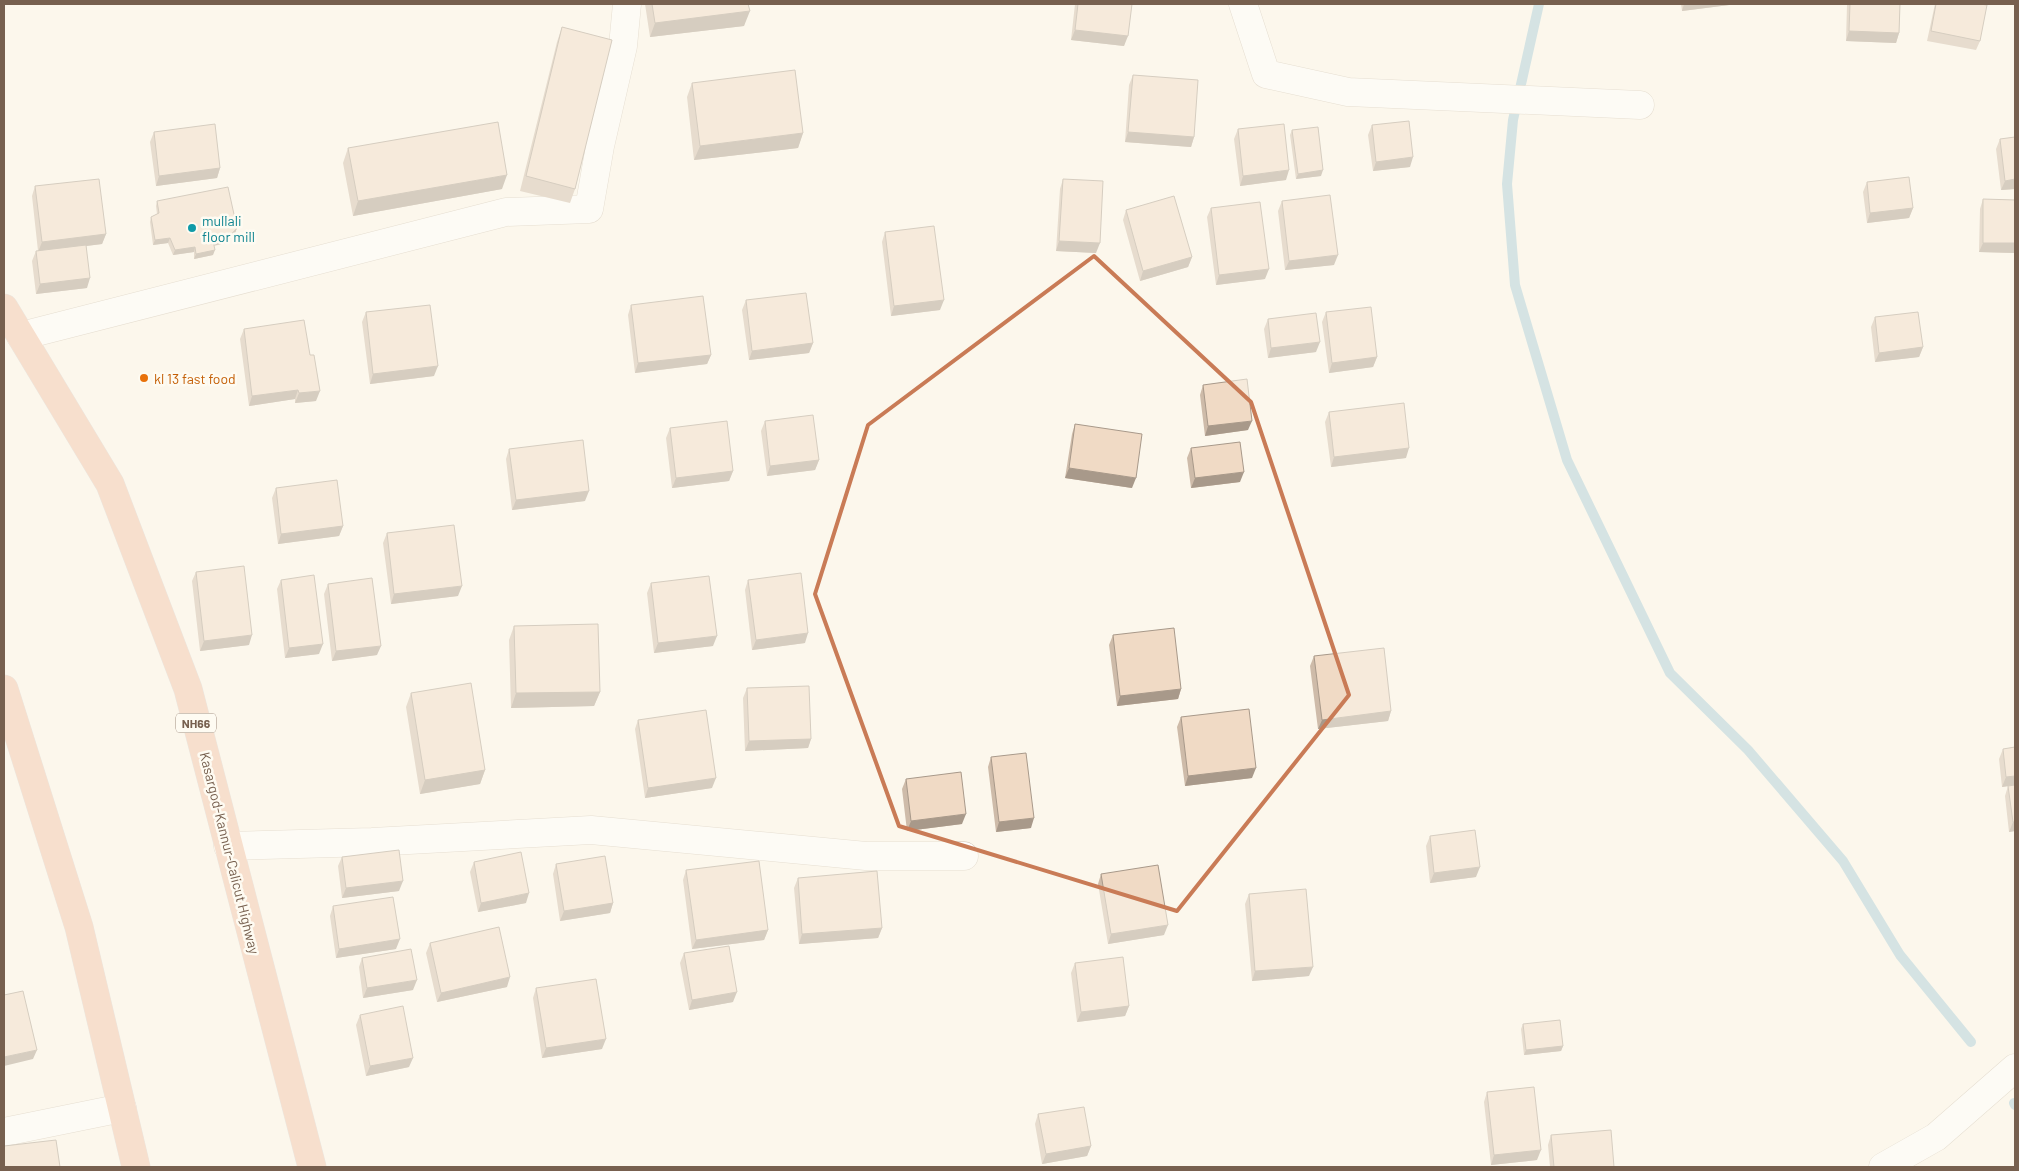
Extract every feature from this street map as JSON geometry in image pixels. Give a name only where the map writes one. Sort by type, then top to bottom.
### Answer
[{"type":"highway","name":"Kasargod-Kannur-Calicut Highway","points":[[4,308],[110,484],[188,689],[312,1167]]},
{"type":"highway","points":[[4,688],[79,927],[136,1167]]},
{"type":"street","points":[[21,336],[506,212],[589,209],[600,146],[623,46],[627,4]]},
{"type":"street","points":[[1243,4],[1266,74],[1348,92],[1640,105]]},
{"type":"street","points":[[228,846],[372,842],[591,830],[866,856],[964,856]]},
{"type":"street","points":[[1883,1167],[1936,1136],[2015,1068]]},
{"type":"street","points":[[4,1132],[122,1108]]},
{"type":"highlighted area","points":[[1094,256],[1251,402],[1349,695],[1177,911],[899,826],[815,594],[868,425]]},
{"type":"building","points":[[652,4],[748,4],[750,11],[655,23]]},
{"type":"building","points":[[1078,4],[1132,4],[1128,36],[1075,30]]},
{"type":"building","points":[[1850,4],[1900,4],[1899,33],[1849,31]]},
{"type":"building","points":[[1936,4],[1987,5],[1980,41],[1931,31]]},
{"type":"building","points":[[562,27],[612,40],[575,189],[526,176]]},
{"type":"building","points":[[795,70],[803,133],[700,146],[692,83]]},
{"type":"building","points":[[1133,75],[1198,80],[1194,137],[1128,132]]},
{"type":"building","points":[[1409,121],[1413,157],[1376,162],[1372,125]]},
{"type":"building","points":[[498,122],[507,175],[358,201],[348,148]]},
{"type":"building","points":[[215,124],[220,168],[159,176],[154,132]]},
{"type":"building","points":[[1284,124],[1289,170],[1243,176],[1238,129]]},
{"type":"building","points":[[1318,127],[1323,170],[1298,174],[1292,130]]},
{"type":"building","points":[[2015,137],[2015,179],[2005,181],[2000,139]]},
{"type":"building","points":[[1909,177],[1913,208],[1870,213],[1867,182]]},
{"type":"building","points":[[99,179],[106,234],[42,242],[35,186]]},
{"type":"building","points":[[1063,179],[1103,181],[1100,243],[1059,241]]},
{"type":"building","name":"mullali floor mill","points":[[228,187],[237,228],[228,238],[213,241],[215,250],[196,254],[195,247],[175,250],[170,238],[155,240],[151,217],[159,213],[157,201]]},
{"type":"building","points":[[1330,195],[1338,255],[1289,261],[1282,201]]},
{"type":"building","points":[[1174,196],[1192,257],[1143,271],[1126,210]]},
{"type":"building","points":[[1983,199],[2015,200],[2015,243],[1983,243]]},
{"type":"building","points":[[1260,202],[1269,269],[1219,275],[1211,208]]},
{"type":"building","points":[[934,226],[944,300],[894,306],[885,232]]},
{"type":"building","points":[[86,245],[90,278],[40,284],[36,251]]},
{"type":"building","points":[[806,293],[813,343],[752,351],[746,300]]},
{"type":"building","points":[[703,296],[711,355],[638,363],[631,305]]},
{"type":"building","points":[[430,305],[438,366],[373,374],[366,312]]},
{"type":"building","points":[[1371,307],[1377,357],[1332,363],[1326,312]]},
{"type":"building","points":[[1918,312],[1923,347],[1879,353],[1875,317]]},
{"type":"building","points":[[1316,313],[1320,342],[1271,348],[1268,319]]},
{"type":"building","points":[[304,320],[310,355],[314,355],[320,391],[299,393],[298,390],[252,396],[244,329]]},
{"type":"building","points":[[1247,379],[1252,421],[1208,426],[1203,385]]},
{"type":"building","points":[[1404,403],[1409,448],[1334,457],[1329,412]]},
{"type":"building","points":[[813,415],[819,460],[770,466],[765,421]]},
{"type":"building","points":[[727,421],[733,471],[676,478],[670,428]]},
{"type":"building","points":[[1075,424],[1142,434],[1136,478],[1069,468]]},
{"type":"building","points":[[583,440],[589,491],[516,500],[509,449]]},
{"type":"building","points":[[1240,442],[1244,472],[1195,478],[1191,448]]},
{"type":"building","points":[[337,480],[343,526],[281,534],[276,488]]},
{"type":"building","points":[[454,525],[462,586],[394,594],[387,533]]},
{"type":"building","points":[[244,566],[252,635],[204,641],[196,572]]},
{"type":"building","points":[[801,573],[808,633],[756,640],[748,580]]},
{"type":"building","points":[[314,575],[323,644],[289,648],[281,580]]},
{"type":"building","points":[[709,576],[717,636],[658,643],[651,583]]},
{"type":"building","points":[[372,578],[381,646],[336,651],[328,584]]},
{"type":"building","points":[[598,624],[600,692],[516,693],[514,626]]},
{"type":"building","points":[[1174,628],[1181,689],[1120,696],[1113,635]]},
{"type":"building","points":[[1384,648],[1391,711],[1322,720],[1314,656]]},
{"type":"building","points":[[471,683],[485,770],[425,780],[411,693]]},
{"type":"building","points":[[809,686],[811,739],[749,741],[747,688]]},
{"type":"building","points":[[1249,709],[1256,768],[1188,776],[1181,717]]},
{"type":"building","points":[[706,710],[716,778],[648,788],[638,720]]},
{"type":"building","points":[[2015,747],[2015,776],[2006,777],[2003,749]]},
{"type":"building","points":[[1026,753],[1034,818],[999,822],[991,757]]},
{"type":"building","points":[[961,772],[966,814],[911,821],[906,779]]},
{"type":"building","points":[[2015,785],[2015,822],[2013,822],[2008,786]]},
{"type":"building","points":[[1475,830],[1480,867],[1434,873],[1430,836]]},
{"type":"building","points":[[399,850],[403,881],[346,888],[342,857]]},
{"type":"building","points":[[521,852],[529,893],[481,903],[474,862]]},
{"type":"building","points":[[605,856],[613,903],[564,911],[556,864]]},
{"type":"building","points":[[759,861],[768,930],[696,940],[686,870]]},
{"type":"building","points":[[1158,865],[1168,925],[1111,934],[1101,874]]},
{"type":"building","points":[[877,871],[882,928],[802,934],[798,878]]},
{"type":"building","points":[[1306,889],[1313,967],[1255,971],[1249,894]]},
{"type":"building","points":[[393,897],[400,939],[339,949],[333,906]]},
{"type":"building","points":[[499,927],[510,977],[441,993],[430,943]]},
{"type":"building","points":[[729,946],[737,992],[692,1000],[684,953]]},
{"type":"building","points":[[411,949],[417,980],[367,988],[362,958]]},
{"type":"building","points":[[1123,957],[1129,1006],[1081,1012],[1075,963]]},
{"type":"building","points":[[596,979],[606,1039],[546,1048],[536,988]]},
{"type":"building","points":[[23,991],[37,1050],[4,1057],[4,995]]},
{"type":"building","points":[[403,1006],[413,1058],[370,1066],[360,1015]]},
{"type":"building","points":[[1560,1020],[1563,1046],[1526,1050],[1523,1024]]},
{"type":"building","points":[[1534,1087],[1541,1150],[1494,1155],[1487,1092]]},
{"type":"building","points":[[1084,1107],[1091,1146],[1046,1154],[1038,1114]]},
{"type":"building","points":[[1611,1130],[1614,1167],[1554,1167],[1551,1135]]},
{"type":"building","points":[[56,1140],[60,1167],[4,1167],[4,1146]]},
{"type":"waterway","points":[[1539,4],[1513,120],[1507,184],[1515,285],[1567,460],[1670,673],[1748,750],[1843,861],[1900,955],[1971,1042]]},
{"type":"place","name":"mullali floor mill","points":[[192,228]]},
{"type":"place","name":"kl 13 fast food","points":[[144,378]]}]
